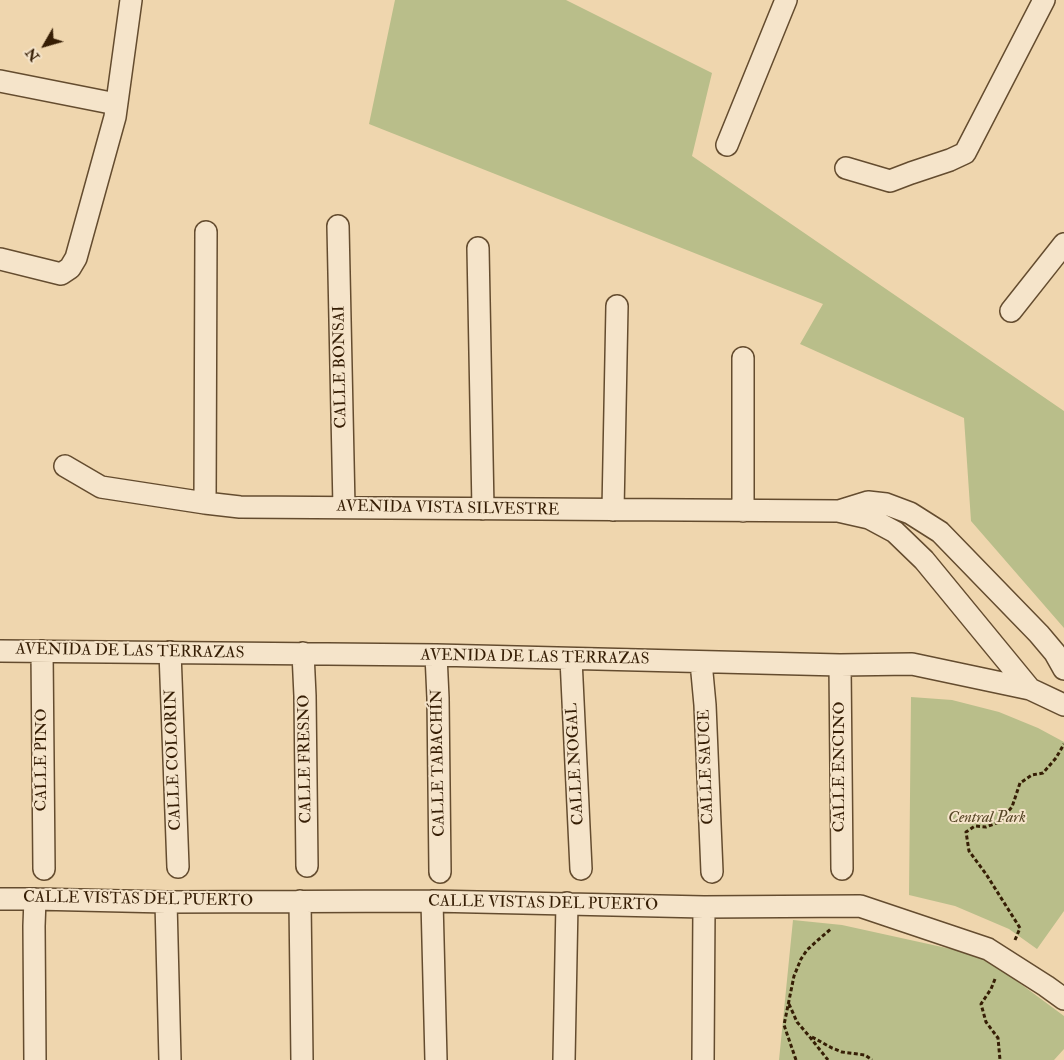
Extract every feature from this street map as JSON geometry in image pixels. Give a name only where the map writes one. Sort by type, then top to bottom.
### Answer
[{"type":"street","points":[[0,259],[61,274],[70,268],[76,258],[115,117],[131,0]]},
{"type":"street","points":[[727,145],[786,0]]},
{"type":"street","points":[[846,168],[890,181],[965,153],[1044,0]]},
{"type":"street","points":[[0,81],[116,104]]},
{"type":"street","name":"CALLE BONSAI","points":[[338,226],[344,508]]},
{"type":"street","points":[[205,503],[206,232]]},
{"type":"street","points":[[1012,311],[1064,244]]},
{"type":"street","points":[[478,248],[483,509]]},
{"type":"street","points":[[613,510],[617,306]]},
{"type":"street","points":[[743,358],[744,511]]},
{"type":"street","name":"AVENIDA VISTA SILVESTRE","points":[[65,466],[101,487],[240,507],[838,511],[869,518],[895,532],[924,560],[1030,689]]},
{"type":"street","name":"AVENIDA VISTA SILVESTRE","points":[[838,511],[868,502],[886,504],[910,514],[940,532],[1039,634],[1055,653],[1064,669]]},
{"type":"street","name":"AVENIDA DE LAS TERRAZAS","points":[[0,650],[436,655],[840,665],[912,664],[1030,689],[1064,705]]},
{"type":"street","name":"CALLE PINO","points":[[42,650],[44,869]]},
{"type":"street","name":"CALLE COLORIN","points":[[170,652],[178,867]]},
{"type":"street","name":"CALLE FRESNO","points":[[303,653],[307,866]]},
{"type":"street","name":"CALLE TABACHÍN","points":[[436,655],[440,872]]},
{"type":"street","name":"CALLE NOGAL","points":[[571,659],[581,869]]},
{"type":"street","name":"CALLE SAUCE","points":[[701,662],[705,705],[712,872]]},
{"type":"street","name":"CALLE ENCINO","points":[[840,665],[842,869]]},
{"type":"street","points":[[35,898],[35,1060]]},
{"type":"street","name":"CALLE VISTAS DEL PUERTO","points":[[0,899],[35,898],[166,902],[432,901],[704,907],[860,906],[988,949],[1000,967],[1046,986],[1064,999]]},
{"type":"street","points":[[300,901],[302,1060]]},
{"type":"street","points":[[432,901],[436,1060]]},
{"type":"street","points":[[166,902],[170,1060]]},
{"type":"street","points":[[564,1060],[567,903]]},
{"type":"street","points":[[703,1060],[704,907]]},
{"type":"path","points":[[1000,1060],[998,1038],[986,1022],[981,1004],[992,989],[1000,967],[1020,928],[970,851],[966,832],[975,826],[986,827],[999,822],[1012,807],[1020,783],[1032,775],[1042,773],[1056,758],[1064,744]]},
{"type":"path","points":[[796,1060],[784,1025],[794,976],[801,959],[807,950],[830,929],[860,906]]},
{"type":"path","points":[[789,1003],[797,1022],[828,1060]]},
{"type":"path","points":[[810,1036],[842,1052],[865,1056],[872,1060]]},
{"type":"green space","points":[[395,0],[566,0],[712,73],[692,156],[1064,411],[1064,628],[971,521],[964,418],[800,344],[823,304],[369,124]]},
{"type":"green space","name":"Central Park","points":[[911,697],[952,700],[999,712],[1038,728],[1064,742],[1064,911],[1037,949],[1009,929],[955,906],[909,895]]},
{"type":"green space","points":[[793,920],[842,925],[983,956],[1064,1016],[1064,1049],[1054,1060],[779,1060]]}]
